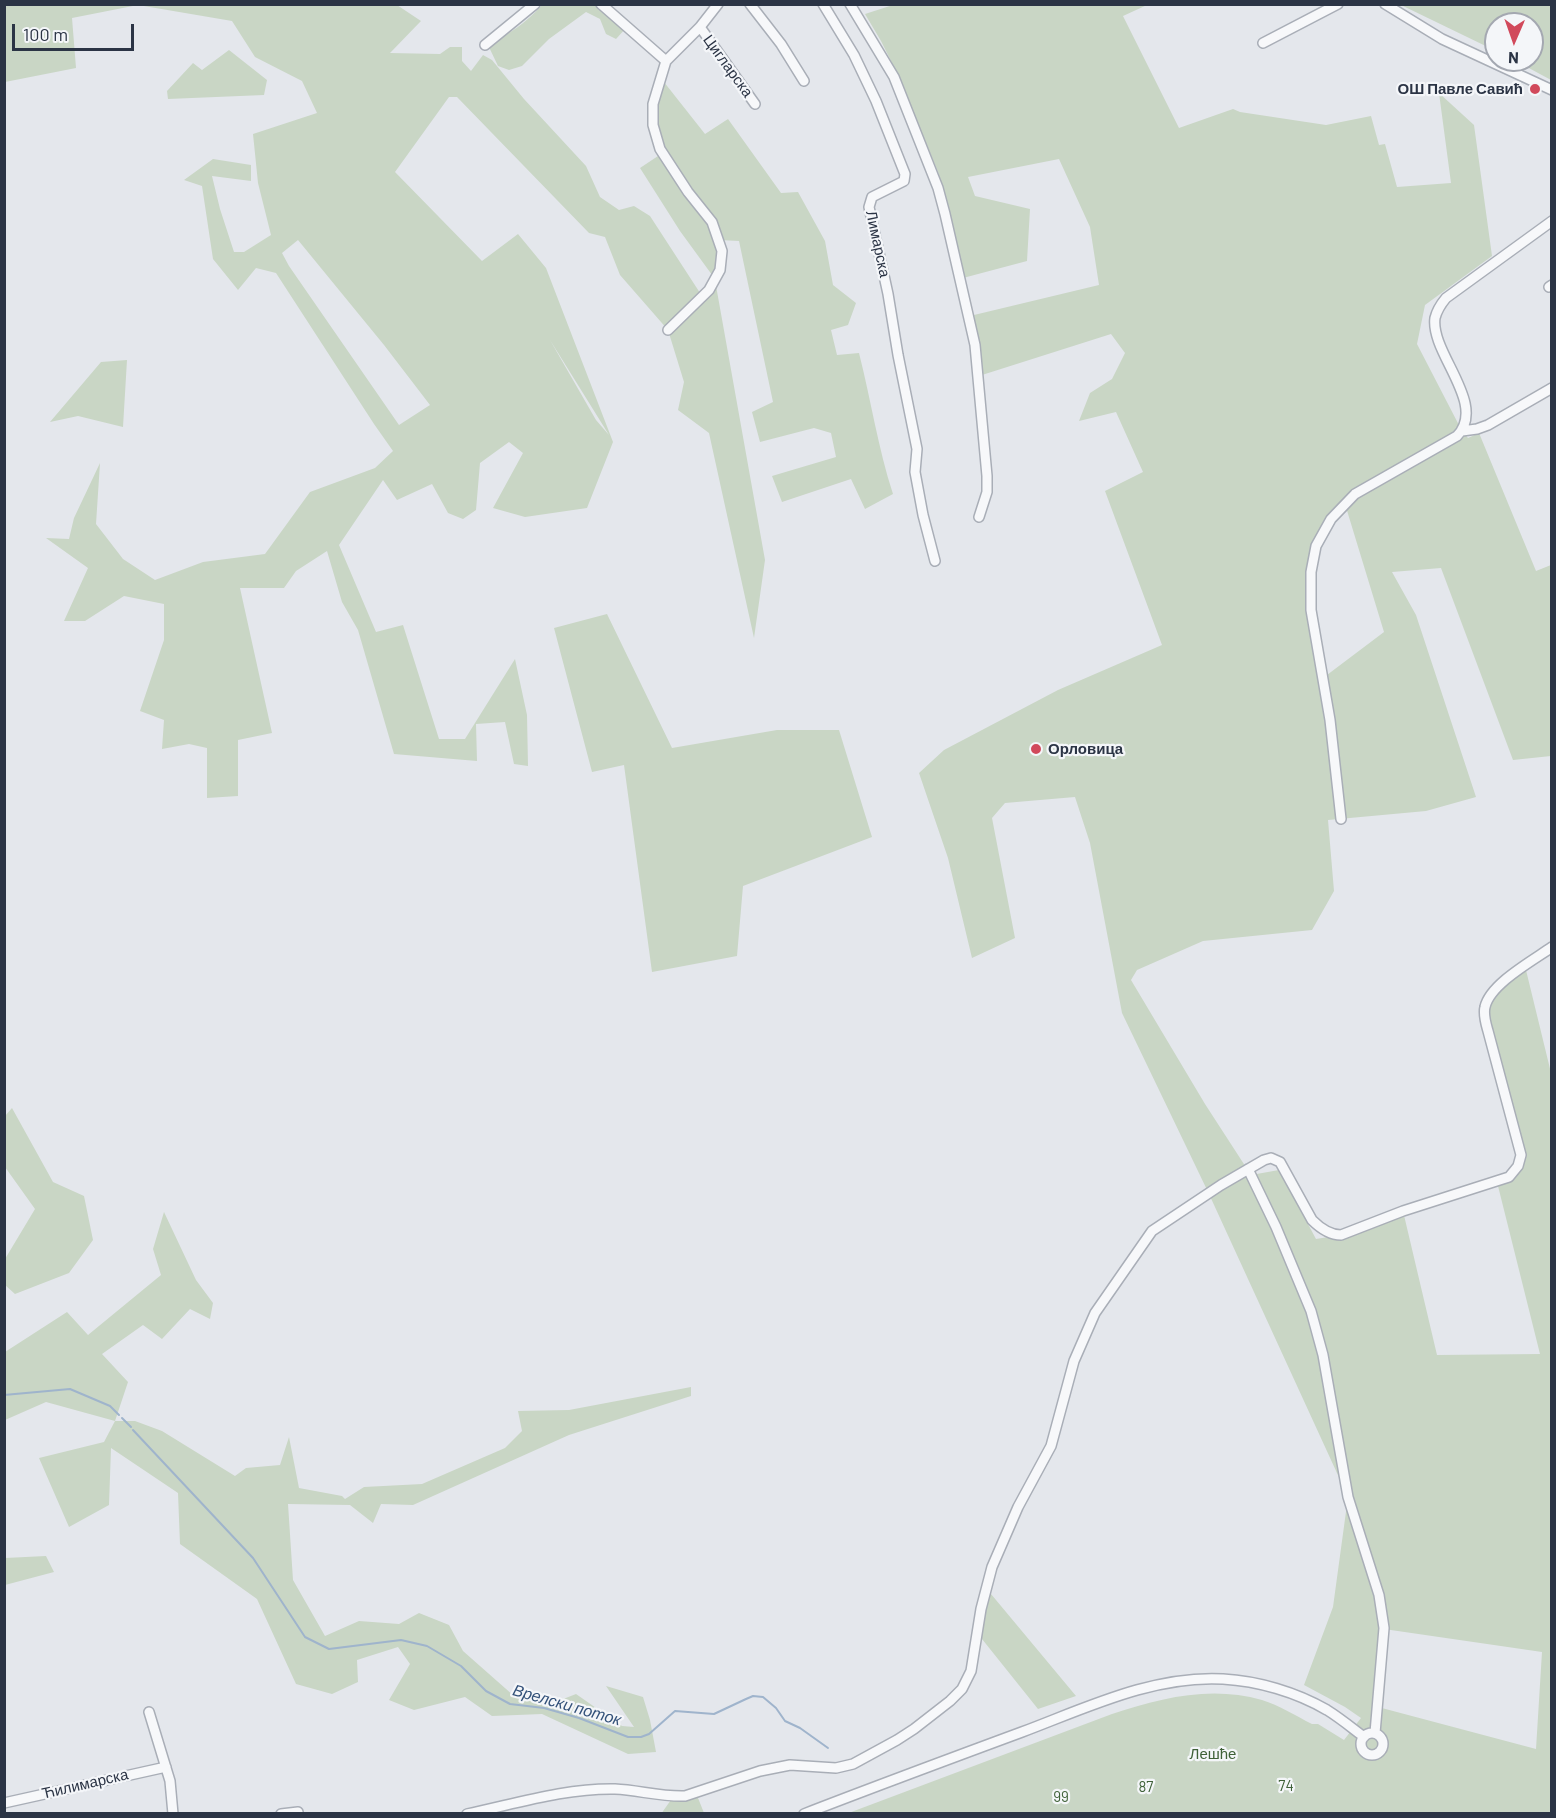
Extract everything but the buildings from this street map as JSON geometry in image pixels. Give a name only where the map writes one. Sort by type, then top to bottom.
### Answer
[{"type":"street","points":[[485,45],[535,4]]},
{"type":"street","points":[[601,4],[666,61]]},
{"type":"street","points":[[750,4],[781,44],[804,81]]},
{"type":"street","name":"Лимарска","points":[[823,4],[854,55],[876,101],[905,174],[904,181],[873,197],[869,207],[917,449],[915,472],[934,561]]},
{"type":"street","points":[[850,4],[894,77],[938,188],[945,214],[975,345],[987,476],[987,492],[979,517]]},
{"type":"street","points":[[1263,42],[1338,4]]},
{"type":"street","points":[[1385,4],[1442,39],[1551,90]]},
{"type":"street","points":[[668,330],[709,290],[722,262],[719,240],[712,222],[677,176],[655,138],[653,104],[666,61],[700,27],[716,5]]},
{"type":"street","name":"Цигларска","points":[[700,27],[755,104]]},
{"type":"street","points":[[1341,819],[1330,720],[1311,610],[1311,572],[1316,546],[1331,519],[1355,494],[1462,431],[1465,416],[1464,399],[1436,329],[1436,315],[1446,298],[1551,221]]},
{"type":"street","points":[[1462,431],[1488,425],[1551,389]]},
{"type":"street","points":[[467,1814],[567,1793],[615,1789],[673,1797],[685,1796],[760,1771],[790,1765],[844,1767],[897,1740],[950,1701],[962,1689],[971,1671],[981,1609],[992,1567],[1018,1507],[1051,1446],[1074,1361],[1095,1313],[1152,1231],[1248,1169],[1271,1158],[1280,1162],[1312,1220],[1319,1227],[1336,1235],[1509,1177],[1518,1166],[1521,1155],[1484,1013],[1485,1005],[1495,989],[1551,947]]},
{"type":"street","points":[[1248,1169],[1276,1227],[1311,1311],[1323,1355],[1348,1497],[1379,1595],[1384,1628],[1375,1734]]},
{"type":"street","points":[[804,1814],[1086,1708],[1150,1686],[1178,1681],[1222,1678],[1276,1689],[1302,1698],[1328,1711],[1364,1737]]},
{"type":"street","points":[[149,1712],[172,1792],[173,1814]]},
{"type":"street","points":[[1368,1734],[1375,1734],[1380,1737],[1383,1745],[1375,1754],[1368,1754],[1362,1748],[1364,1737],[1368,1734]]},
{"type":"street","name":"Ћилимарска","points":[[4,1803],[166,1767]]},
{"type":"street","points":[[281,1814],[298,1812]]},
{"type":"green space","points":[[896,4],[1147,5],[1123,16],[1179,128],[1233,109],[1326,125],[1371,116],[1379,145],[1385,144],[1397,187],[1451,183],[1439,93],[1474,125],[1492,256],[1425,305],[1417,344],[1462,431],[1468,438],[1479,433],[1536,571],[1551,565],[1551,756],[1513,760],[1441,568],[1392,572],[1416,615],[1476,797],[1426,811],[1328,820],[1334,891],[1312,930],[1203,941],[1137,970],[1131,980],[1205,1104],[1251,1175],[1279,1170],[1316,1239],[1341,1235],[1403,1211],[1437,1355],[1540,1354],[1497,1182],[1515,1171],[1521,1155],[1485,1005],[1525,966],[1552,1077],[1551,1813],[846,1814],[1112,1714],[1186,1695],[1224,1694],[1262,1700],[1312,1724],[1318,1724],[1344,1740],[1361,1718],[1304,1685],[1333,1607],[1348,1497],[1209,1194],[1122,1013],[1090,843],[1075,797],[1005,803],[992,818],[1015,938],[972,958],[948,858],[919,773],[944,750],[1058,690],[1162,645],[1105,491],[1143,472],[1116,412],[1079,421],[1090,393],[1112,379],[1125,353],[1111,334],[982,375],[974,315],[1099,285],[1090,227],[1059,159],[968,177],[975,196],[1030,209],[1027,261],[963,278],[948,204],[938,172],[898,75],[865,14]],"holes":[[[1345,504],[1384,632],[1323,678],[1311,572],[1313,557]],[[1384,1629],[1542,1652],[1536,1749],[1378,1707]]]},
{"type":"green space","points":[[5,5],[138,5],[72,18],[76,68],[5,82]]},
{"type":"green space","points":[[138,5],[397,5],[421,21],[390,53],[440,54],[450,47],[462,47],[462,61],[471,71],[483,55],[492,60],[524,99],[586,166],[600,197],[619,210],[634,206],[650,216],[702,296],[715,279],[680,231],[640,168],[661,154],[653,125],[660,77],[705,134],[728,119],[781,193],[798,192],[825,241],[833,285],[856,303],[848,325],[831,330],[837,355],[859,353],[893,494],[865,509],[851,479],[782,502],[772,476],[836,457],[831,433],[814,428],[760,442],[752,412],[773,402],[739,241],[719,240],[715,280],[765,560],[754,638],[709,433],[678,410],[684,382],[668,330],[620,275],[605,237],[589,233],[457,97],[449,97],[395,172],[482,261],[518,234],[546,268],[613,442],[587,508],[525,517],[493,508],[523,453],[509,442],[480,463],[476,510],[463,519],[448,513],[432,484],[397,500],[383,480],[339,545],[376,632],[403,625],[439,739],[465,739],[515,659],[527,715],[528,766],[514,764],[505,722],[476,724],[477,761],[394,754],[358,630],[342,602],[327,551],[296,571],[284,588],[240,588],[272,733],[238,740],[238,796],[207,798],[207,748],[189,744],[162,749],[164,720],[140,711],[164,640],[164,604],[124,596],[85,621],[64,621],[88,568],[46,538],[69,539],[74,518],[100,463],[96,524],[123,559],[155,580],[203,562],[265,554],[310,492],[375,468],[393,451],[276,273],[256,268],[238,290],[213,259],[202,186],[184,180],[213,159],[251,165],[251,181],[212,176],[234,252],[244,252],[271,235],[258,183],[253,134],[317,113],[302,81],[255,57],[232,21]],"holes":[[[298,240],[384,345],[430,405],[399,425],[289,266],[282,253]],[[550,340],[609,435],[596,420]]]},
{"type":"green space","points":[[542,5],[599,5],[626,28],[616,39],[606,34],[600,19],[586,12],[549,39],[522,66],[509,70],[498,66],[488,45],[517,28]]},
{"type":"green space","points":[[1401,5],[1551,5],[1551,80],[1536,72],[1544,72],[1544,12],[1484,12],[1484,45]]},
{"type":"green space","points":[[229,50],[267,80],[264,95],[168,99],[167,91],[193,63],[202,70]]},
{"type":"green space","points":[[127,360],[123,427],[78,416],[50,422],[101,362]]},
{"type":"green space","points":[[607,614],[672,748],[777,730],[839,730],[872,837],[743,886],[737,956],[652,972],[624,765],[592,772],[554,628]]},
{"type":"green space","points":[[12,1108],[53,1182],[84,1196],[93,1240],[69,1273],[15,1294],[5,1285],[5,1259],[35,1209],[5,1167],[5,1116]]},
{"type":"green space","points":[[164,1212],[196,1280],[213,1303],[210,1319],[190,1309],[162,1339],[143,1325],[102,1354],[128,1382],[115,1421],[46,1402],[5,1420],[5,1352],[67,1312],[88,1335],[161,1275],[153,1249]]},
{"type":"green space","points":[[691,1387],[691,1396],[569,1435],[413,1505],[381,1504],[373,1523],[350,1505],[288,1504],[293,1580],[325,1636],[359,1621],[399,1624],[419,1613],[449,1625],[463,1651],[514,1696],[553,1703],[576,1694],[622,1726],[634,1727],[606,1686],[643,1697],[656,1752],[628,1754],[542,1714],[492,1716],[465,1697],[414,1710],[389,1700],[410,1664],[398,1647],[357,1660],[358,1682],[332,1694],[296,1684],[257,1599],[180,1544],[178,1493],[111,1448],[109,1505],[69,1527],[39,1458],[104,1442],[115,1421],[135,1421],[162,1431],[235,1476],[246,1468],[280,1465],[289,1437],[299,1488],[342,1496],[345,1499],[364,1487],[422,1484],[505,1448],[522,1431],[518,1411],[569,1410]]},
{"type":"green space","points":[[46,1556],[54,1572],[5,1585],[5,1558]]},
{"type":"green space","points":[[986,1588],[1076,1696],[1038,1709],[978,1634]]},
{"type":"green space","points":[[696,1793],[704,1813],[661,1814],[673,1797]]},
{"type":"waterway","name":"Врелски поток","points":[[4,1395],[70,1389],[110,1406],[119,1415]]},
{"type":"waterway","name":"Врелски поток","points":[[122,1418],[131,1427]]},
{"type":"waterway","name":"Врелски поток","points":[[133,1430],[253,1558],[305,1637],[329,1649],[401,1640],[427,1646],[461,1666],[486,1691],[510,1704],[544,1708],[579,1718],[628,1737],[641,1737],[649,1734],[675,1711],[714,1714],[753,1696],[763,1697],[776,1708],[785,1721],[800,1728],[828,1748]]},
{"type":"place","name":"ОШ Павле Савић","points":[[1535,89]]},
{"type":"place","name":"Орловица","points":[[1036,749]]},
{"type":"park label","name":"Лешће","points":[[1213,1754]]},
{"type":"park label","name":"74","points":[[1286,1786]]},
{"type":"park label","name":"87","points":[[1146,1787]]},
{"type":"park label","name":"99","points":[[1061,1797]]}]
